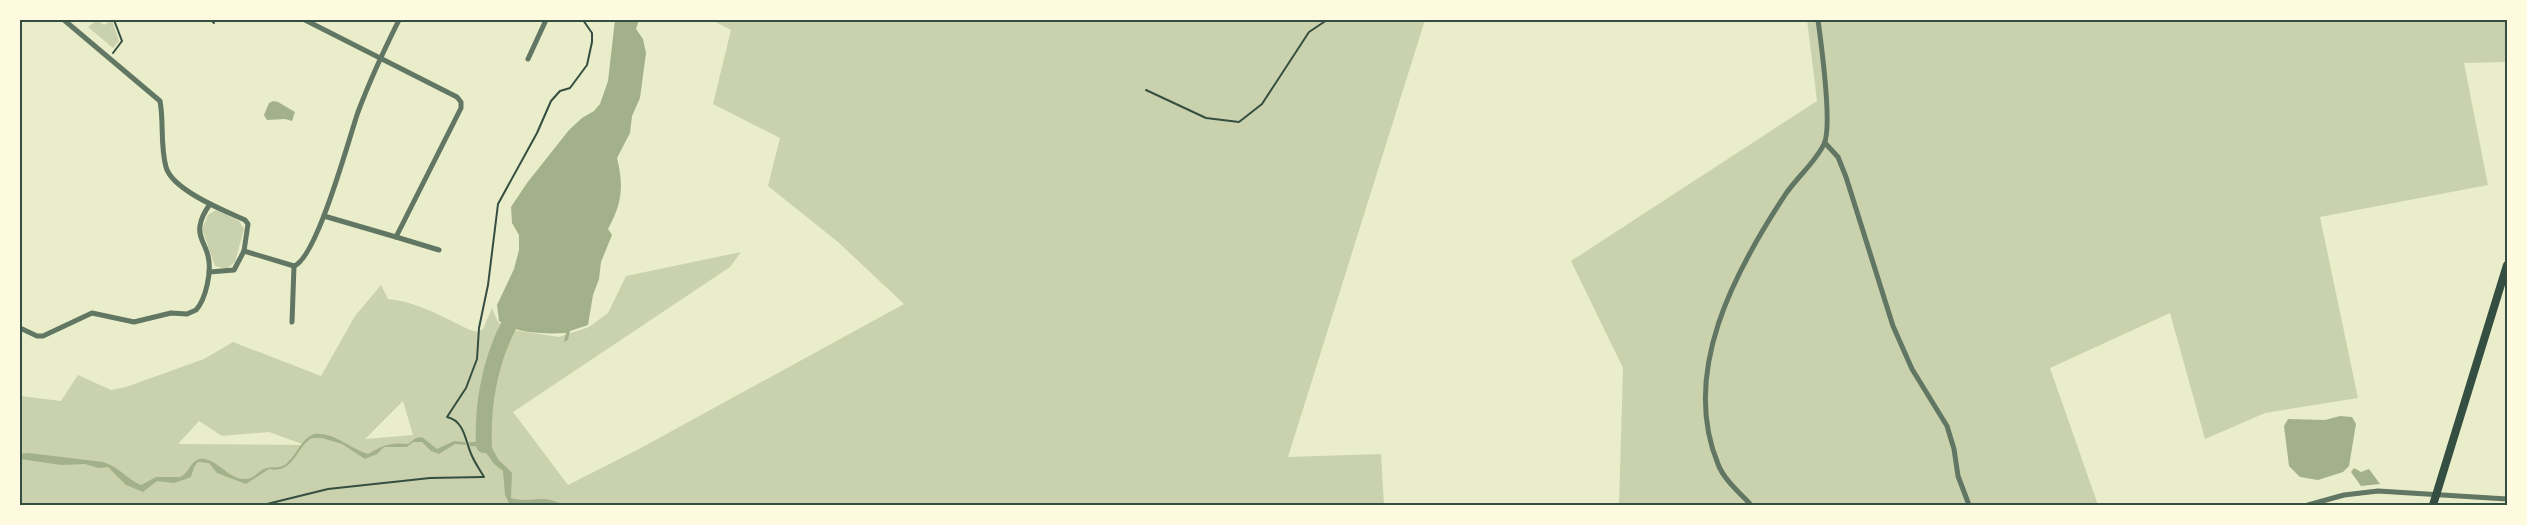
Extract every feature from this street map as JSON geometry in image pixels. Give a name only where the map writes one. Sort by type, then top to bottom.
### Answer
[{"type":"main road","points":[[2433,505],[2507,265]]},
{"type":"street","points":[[64,20],[160,101],[166,169],[176,182],[210,204],[245,220],[248,228],[244,251],[234,270],[209,272]]},
{"type":"street","points":[[305,20],[457,97],[462,105],[396,237]]},
{"type":"street","points":[[292,322],[294,266],[303,257],[324,216],[358,111],[398,20]]},
{"type":"street","points":[[528,59],[546,20]]},
{"type":"street","points":[[1751,505],[1729,481],[1718,465],[1708,427],[1706,387],[1715,337],[1728,298],[1757,237],[1787,192],[1825,143],[1824,61],[1818,20]]},
{"type":"street","points":[[1825,143],[1838,157],[1846,177],[1893,326],[1904,351],[1946,426],[1954,449],[1958,476],[1969,505]]},
{"type":"street","points":[[20,328],[37,336],[43,336],[92,313],[134,322],[170,313],[192,312],[199,307],[209,272],[209,259],[201,239],[200,228],[202,216],[210,204]]},
{"type":"street","points":[[324,216],[439,250]]},
{"type":"street","points":[[244,251],[294,266]]},
{"type":"street","points":[[2308,505],[2344,495],[2378,491],[2507,499]]},
{"type":"path","points":[[110,58],[122,41],[114,20]]},
{"type":"path","points":[[263,505],[328,489],[430,478],[484,477],[472,456],[462,427],[458,422],[447,416],[473,374],[477,359],[479,328],[488,284],[498,204],[537,132],[551,101],[560,91],[570,88],[587,65],[592,33],[583,20]]},
{"type":"path","points":[[1146,90],[1206,118],[1239,122],[1262,104],[1309,32],[1327,20]]},
{"type":"shaded area","points":[[97,20],[104,25],[112,20],[119,41],[113,48],[88,27]]},
{"type":"shaded area","points":[[615,20],[639,20],[636,29],[643,39],[646,53],[640,98],[632,116],[630,133],[617,158],[621,177],[619,203],[608,229],[612,235],[601,262],[588,325],[570,331],[568,340],[564,342],[566,333],[522,331],[499,321],[497,305],[514,269],[519,250],[519,235],[512,223],[511,207],[527,183],[569,130],[582,118],[594,111],[600,104],[608,81]]},
{"type":"shaded area","points":[[712,20],[1425,20],[1288,457],[1381,454],[1384,505],[20,505],[20,396],[61,401],[78,375],[111,390],[126,387],[204,359],[233,342],[321,376],[355,316],[381,285],[388,299],[410,303],[470,330],[477,332],[483,329],[492,308],[498,322],[507,329],[559,337],[589,327],[608,313],[626,276],[741,252],[730,267],[513,412],[568,485],[639,449],[904,304],[838,242],[768,186],[780,138],[713,104],[731,30]],"holes":[[[403,401],[413,435],[365,439]],[[199,421],[222,436],[269,432],[305,445],[178,444]]]},
{"type":"shaded area","points":[[1807,20],[2507,20],[2507,62],[2464,63],[2488,185],[2320,217],[2358,398],[2265,413],[2205,439],[2170,313],[2050,368],[2098,505],[1619,505],[1623,368],[1571,261],[1817,101]]},
{"type":"shaded area","points":[[273,101],[295,112],[292,121],[285,119],[267,120],[264,115],[269,103]]},
{"type":"shaded area","points":[[216,210],[239,221],[244,229],[235,262],[226,269],[215,266],[202,229],[208,215]]},
{"type":"shaded area","points":[[2340,416],[2352,417],[2356,424],[2349,466],[2343,472],[2318,480],[2300,477],[2289,466],[2284,426],[2288,419],[2325,420]]},
{"type":"shaded area","points":[[314,434],[336,438],[368,454],[387,445],[397,443],[408,444],[416,438],[422,437],[437,449],[454,441],[465,442],[466,445],[455,444],[439,454],[431,451],[422,442],[413,442],[407,447],[384,447],[377,454],[365,459],[342,444],[322,438],[312,438],[306,442],[294,459],[284,468],[277,470],[269,469],[246,484],[217,473],[209,463],[198,462],[194,467],[191,477],[174,483],[157,481],[143,492],[126,485],[108,467],[98,468],[85,464],[61,465],[20,459],[20,454],[29,453],[103,462],[113,466],[141,485],[156,477],[180,477],[186,473],[196,460],[206,459],[230,474],[243,479],[251,478],[270,467],[286,464],[305,440]]},
{"type":"shaded area","points":[[469,442],[489,442],[498,459],[512,473],[511,498],[518,500],[542,499],[563,505],[510,505],[505,495],[503,471],[494,464],[482,447],[470,446]]},
{"type":"shaded area","points":[[2354,468],[2361,472],[2369,469],[2380,484],[2361,486],[2351,472]]},
{"type":"waterway","points":[[484,445],[484,415],[488,384],[496,355],[508,327]]}]
